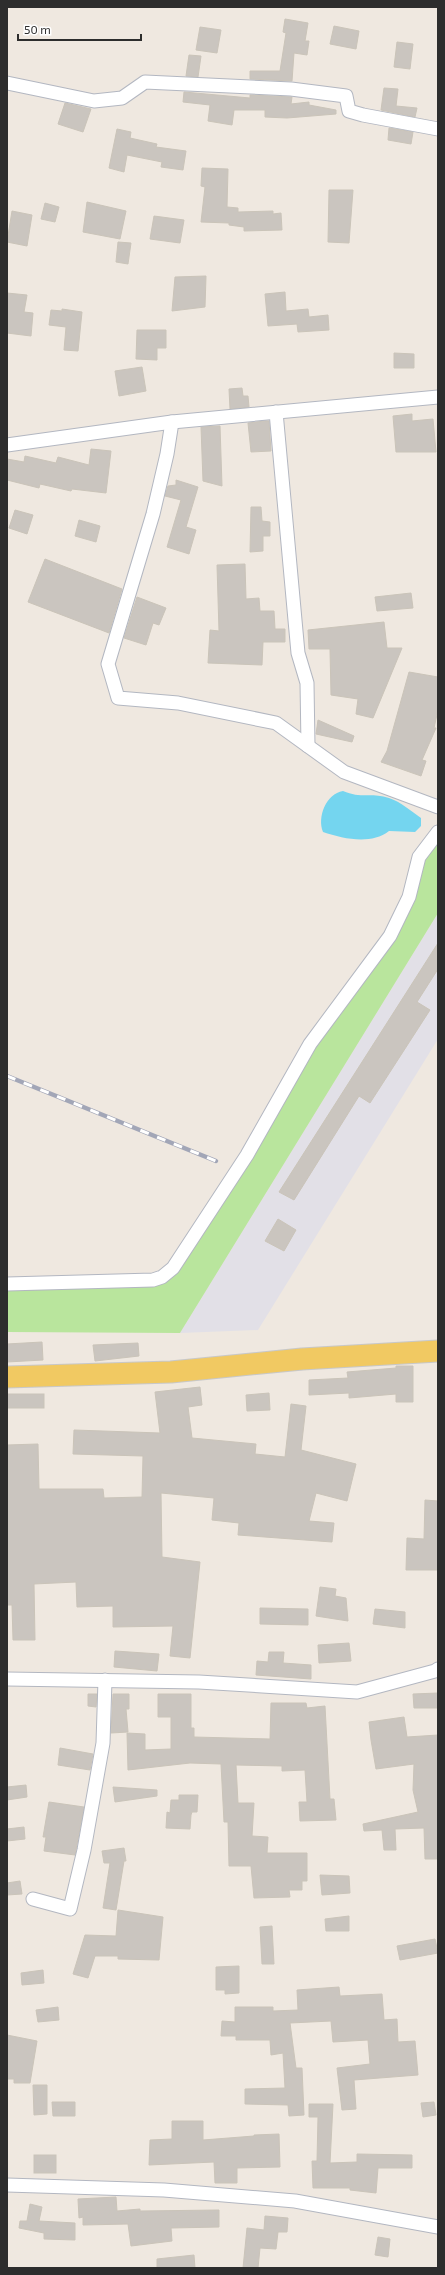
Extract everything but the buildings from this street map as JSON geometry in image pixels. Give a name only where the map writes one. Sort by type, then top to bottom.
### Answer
[{"type":"main road","points":[[7,1377],[171,1372],[302,1359],[438,1351]]},
{"type":"street","points":[[7,83],[94,101],[122,98],[144,82],[291,89],[346,96],[349,111],[438,129]]},
{"type":"street","points":[[7,445],[172,422],[438,397]]},
{"type":"street","points":[[276,412],[298,653],[307,683],[308,746]]},
{"type":"street","points":[[172,422],[168,454],[153,514],[108,664],[118,698],[178,703],[276,723],[344,772],[438,807]]},
{"type":"street","points":[[7,1284],[153,1280],[162,1277],[173,1268],[243,1161],[310,1044],[390,936],[409,897],[419,858],[438,832]]},
{"type":"street","points":[[7,1679],[199,1682],[357,1692],[435,1671],[438,1668]]},
{"type":"street","points":[[33,1899],[70,1908],[84,1850],[103,1743],[105,1680]]},
{"type":"street","points":[[7,2185],[164,2190],[295,2201],[438,2227]]},
{"type":"shaded area","points":[[438,913],[438,1039],[258,1330],[180,1333]]},
{"type":"green space","points":[[438,832],[438,913],[180,1333],[7,1332],[7,1284],[162,1277],[390,936],[419,857]]},
{"type":"water","points":[[343,791],[355,795],[383,796],[398,802],[421,818],[421,826],[415,832],[389,831],[374,838],[366,839],[340,837],[323,832],[321,820],[324,807],[332,797]]},
{"type":"railway","points":[[7,1076],[216,1161]]}]
